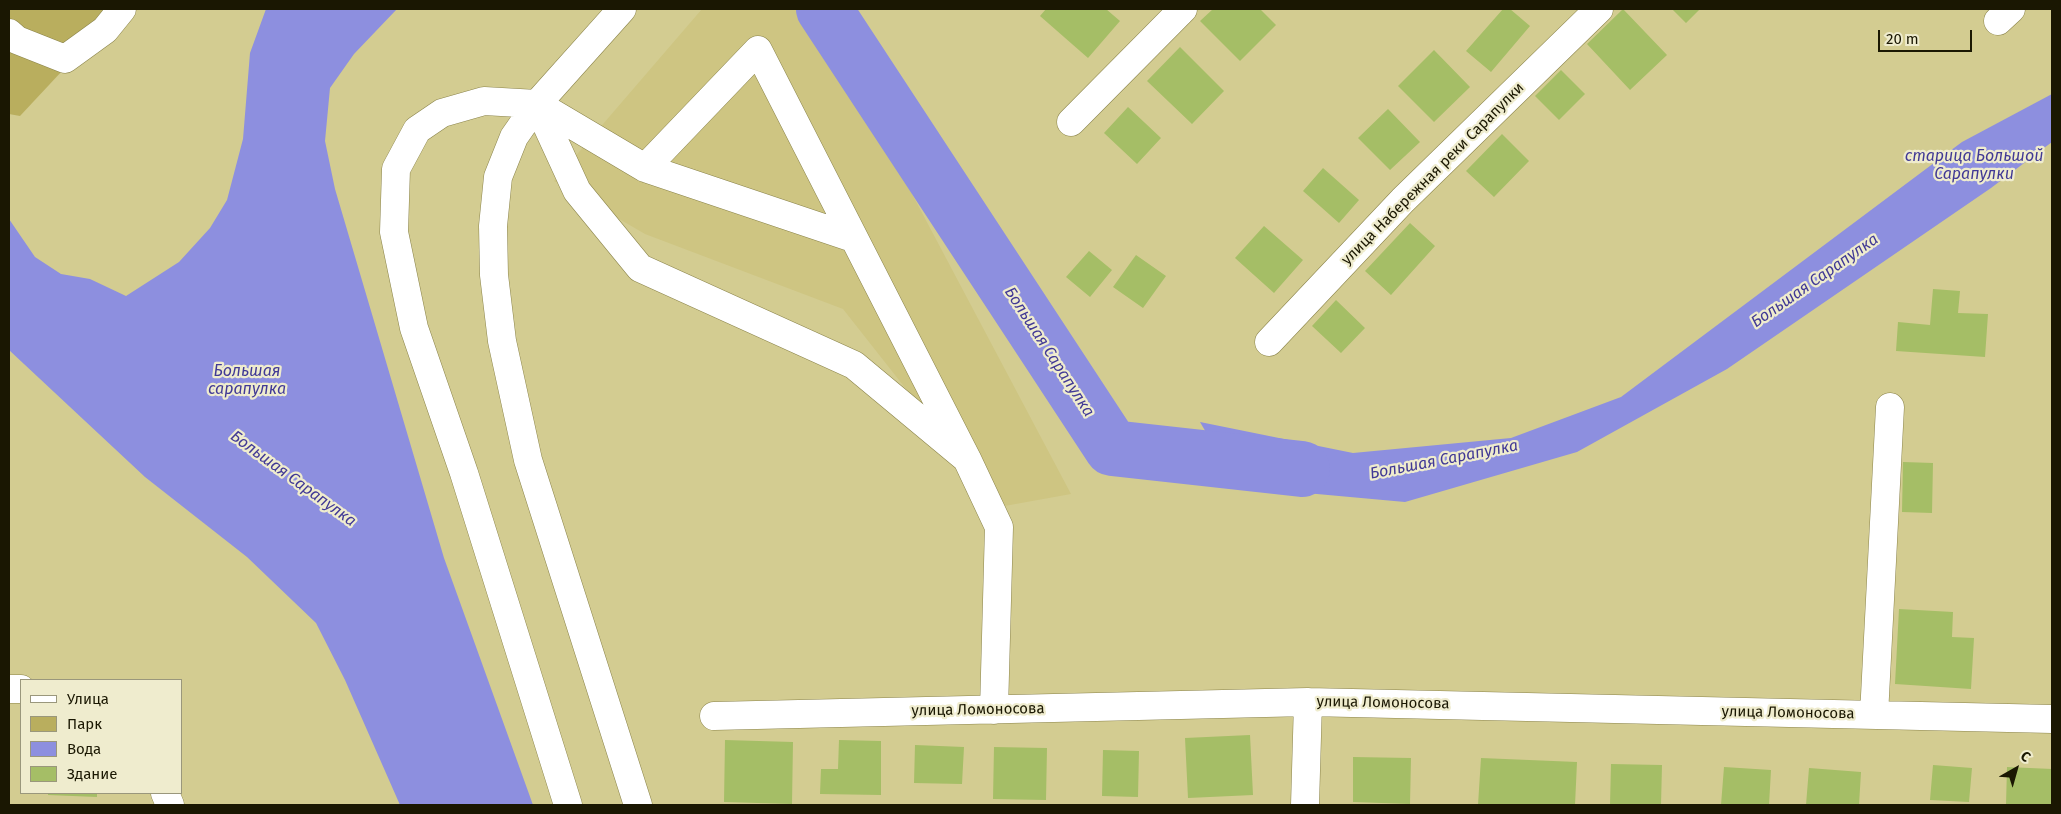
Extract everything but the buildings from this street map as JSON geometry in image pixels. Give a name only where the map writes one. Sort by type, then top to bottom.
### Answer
[{"type":"street","points":[[9,33],[17,40],[65,59],[105,30],[122,9]]},
{"type":"street","points":[[622,9],[537,104],[514,137],[498,177],[493,236],[494,275],[502,341],[528,460],[638,805]]},
{"type":"street","points":[[1070,122],[1183,9]]},
{"type":"street","name":"улица Набережная реки Сарапулки","points":[[1269,342],[1402,200],[1600,9]]},
{"type":"street","points":[[645,168],[758,50],[1000,527],[994,710]]},
{"type":"street","points":[[568,805],[464,473],[414,328],[394,232],[396,169],[417,130],[442,113],[484,102],[537,104],[645,168],[853,238]]},
{"type":"street","points":[[537,104],[577,191],[640,268],[854,364],[967,459]]},
{"type":"street","points":[[1874,714],[1890,407]]},
{"type":"street","points":[[1305,805],[1308,702]]},
{"type":"street","name":"улица Ломоносова","points":[[714,716],[1308,702],[2052,719]]},
{"type":"shaded area","points":[[702,9],[814,9],[1071,494],[999,507],[843,309],[645,234],[554,181]]},
{"type":"green space","points":[[9,9],[120,9],[20,116],[9,114]]},
{"type":"water","name":"Большая сарапулка","points":[[266,9],[397,9],[354,54],[330,88],[325,141],[335,189],[444,558],[533,805],[400,805],[345,680],[316,623],[247,557],[145,477],[9,350],[9,219],[35,257],[61,274],[90,279],[126,296],[179,262],[210,228],[227,200],[243,139],[250,53]]},
{"type":"water","name":"старица Большой Сарапулки","points":[[2052,94],[2052,142],[1991,188],[1727,369],[1577,452],[1405,502],[1284,491],[1221,458],[1200,422],[1353,453],[1511,438],[1621,397],[1962,142]]},
{"type":"waterway","name":"Большая Сарапулка","points":[[824,9],[1112,448],[1302,469]]}]
